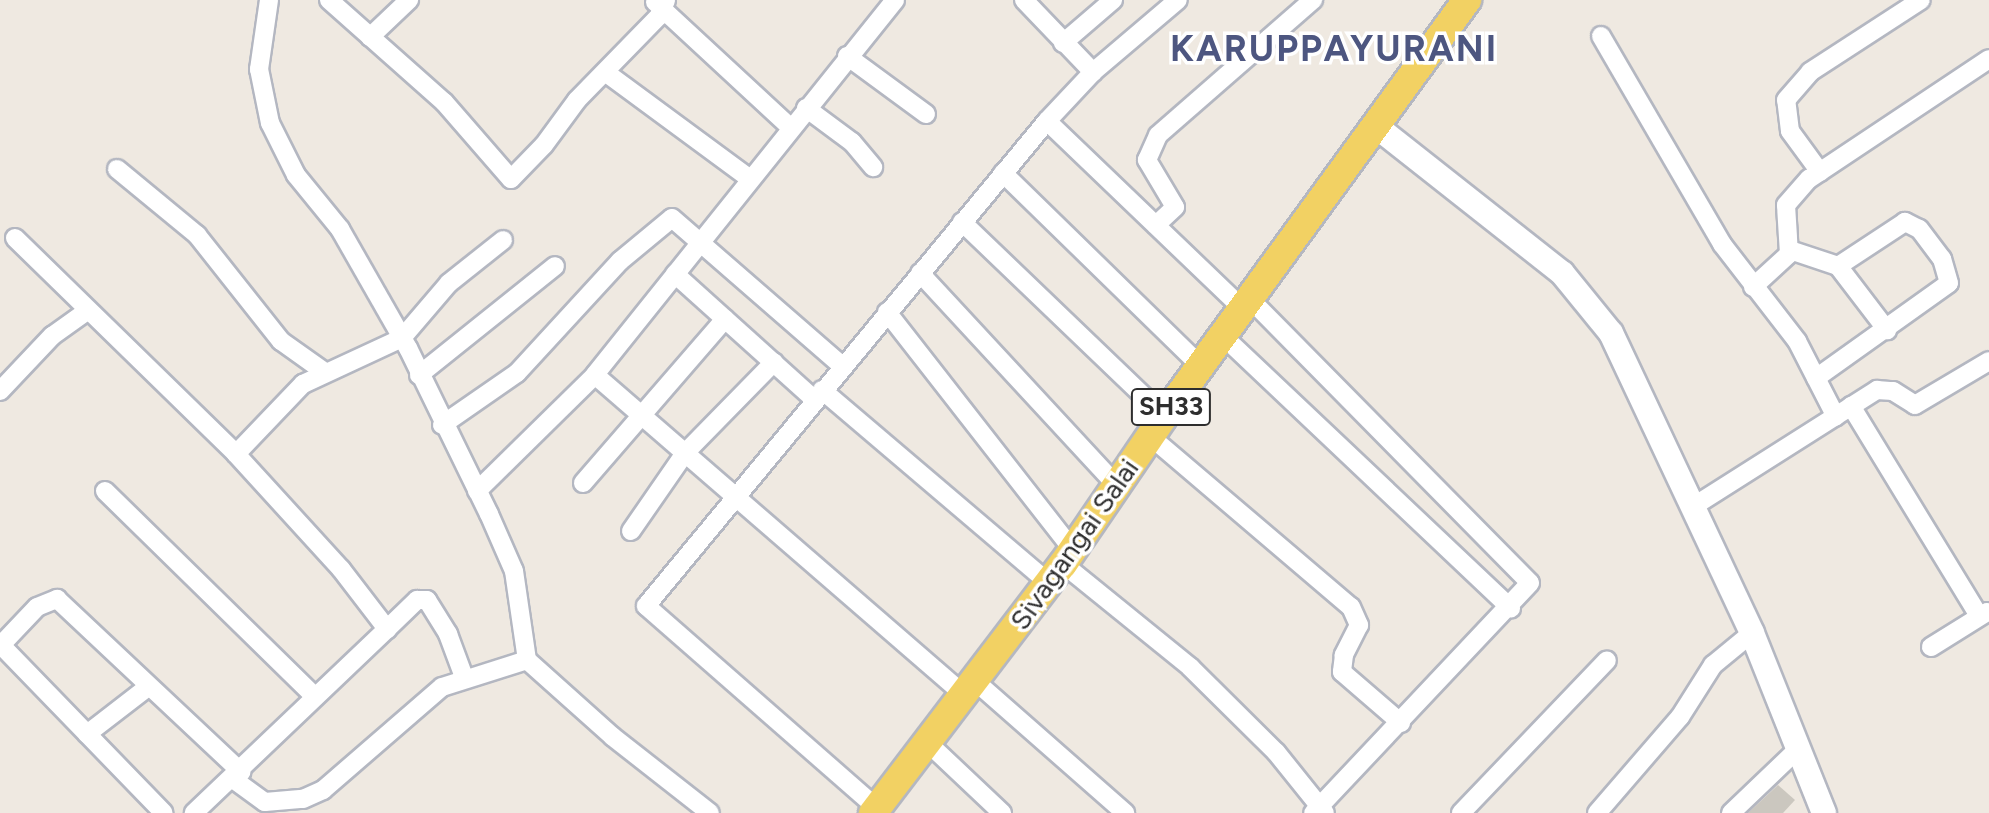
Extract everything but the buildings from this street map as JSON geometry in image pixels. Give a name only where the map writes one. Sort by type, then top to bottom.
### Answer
[{"type":"main road","name":"Sivagangai Salai","points":[[875,810],[1062,565],[1157,427],[1467,0]]},
{"type":"street","points":[[269,0],[259,69],[270,123],[296,175],[340,229],[402,338],[477,491],[514,571],[527,660],[613,737],[710,813]]},
{"type":"street","points":[[329,0],[444,102],[511,179],[605,72],[660,3],[790,127]]},
{"type":"street","points":[[370,37],[409,0]]},
{"type":"street","points":[[477,491],[595,375],[790,127],[895,0]]},
{"type":"street","points":[[1063,43],[1113,0]]},
{"type":"street","points":[[875,810],[646,606],[734,495],[1047,121],[1093,72],[1178,0]]},
{"type":"street","points":[[1156,225],[1175,207],[1147,160],[1158,135],[1313,0]]},
{"type":"street","points":[[1820,172],[1790,131],[1786,100],[1810,72],[1921,0]]},
{"type":"street","points":[[1032,2],[1063,43],[1093,72]]},
{"type":"street","points":[[1601,36],[1658,140],[1753,287],[1797,341],[1816,378],[1844,411],[1984,613],[1931,647]]},
{"type":"street","points":[[847,56],[926,114]]},
{"type":"street","points":[[1790,250],[1786,205],[1820,172],[1989,59]]},
{"type":"street","points":[[605,72],[750,179]]},
{"type":"street","points":[[806,108],[852,142],[873,167]]},
{"type":"street","points":[[675,274],[774,362],[1062,565],[1190,667],[1276,752],[1319,811],[1511,608],[1530,583],[1520,567],[1247,305],[1156,225],[1047,121]]},
{"type":"street","points":[[1377,127],[1562,273],[1587,300],[1630,364],[1752,633],[1824,813]]},
{"type":"street","points":[[117,169],[197,235],[281,341],[326,373]]},
{"type":"street","points":[[1003,173],[1201,366]]},
{"type":"street","points":[[442,425],[517,373],[620,261],[672,218],[842,366]]},
{"type":"street","points":[[962,222],[1157,427],[1351,607],[1359,625],[1344,655],[1342,672],[1401,723]]},
{"type":"street","points":[[1816,378],[1949,283],[1950,274],[1926,239],[1905,222],[1838,266]]},
{"type":"street","points":[[15,238],[236,454],[341,569],[387,629]]},
{"type":"street","points":[[236,454],[303,384],[402,338],[449,283],[503,240]]},
{"type":"street","points":[[1753,287],[1790,250]]},
{"type":"street","points":[[1790,250],[1838,266],[1887,330]]},
{"type":"street","points":[[419,375],[555,266]]},
{"type":"street","points":[[920,273],[1116,485]]},
{"type":"street","points":[[0,391],[52,336],[87,311]]},
{"type":"street","points":[[887,312],[1062,565]]},
{"type":"street","points":[[583,483],[725,319]]},
{"type":"street","points":[[1224,337],[1511,608]]},
{"type":"street","points":[[1694,506],[1885,388],[1906,403],[1922,403],[1989,361]]},
{"type":"street","points":[[631,531],[685,453],[774,362]]},
{"type":"street","points":[[595,375],[734,495],[1125,813]]},
{"type":"street","points":[[105,491],[315,697]]},
{"type":"street","points":[[164,813],[0,645],[37,607],[57,599],[265,802],[303,799],[323,790],[424,701],[464,677],[527,660]]},
{"type":"street","points":[[194,813],[417,600],[427,600],[448,634],[464,677]]},
{"type":"street","points":[[1597,813],[1680,717],[1713,665],[1752,633]]},
{"type":"street","points":[[1461,813],[1607,660]]},
{"type":"street","points":[[87,734],[149,686]]},
{"type":"street","points":[[928,743],[1002,813]]},
{"type":"street","points":[[1731,813],[1798,749]]},
{"type":"district","name":"KARUPPAYURANI","points":[[1334,49]]}]
